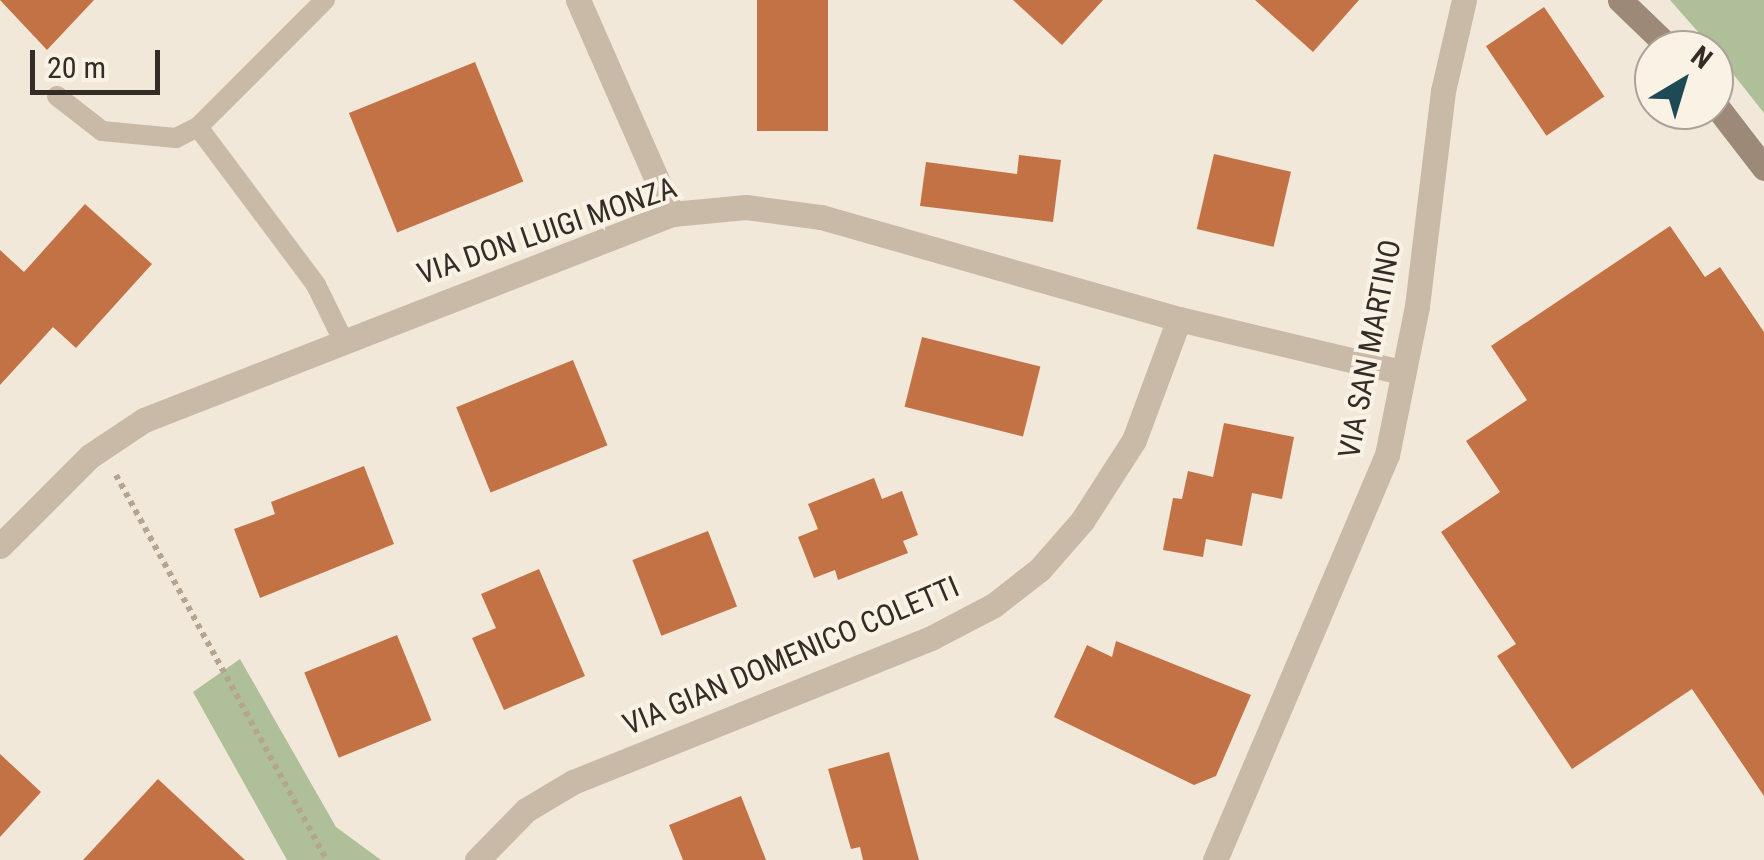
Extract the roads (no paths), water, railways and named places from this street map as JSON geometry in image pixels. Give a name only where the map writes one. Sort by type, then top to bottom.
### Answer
[{"type":"street","points":[[578,0],[672,214]]},
{"type":"street","name":"VIA SAN MARTINO","points":[[1215,860],[1387,455],[1444,91],[1464,0]]},
{"type":"street","points":[[1620,0],[1651,30]]},
{"type":"street","points":[[1734,129],[1764,168]]},
{"type":"street","name":"VIA DON LUIGI MONZA","points":[[0,546],[102,448],[144,420],[342,338],[672,214],[779,208],[1178,318],[1402,372]]},
{"type":"street","name":"VIA GIAN DOMENICO COLETTI","points":[[477,860],[526,810],[573,782],[930,638],[994,605],[1040,569],[1082,521],[1134,440],[1178,318]]},
{"type":"lane","points":[[57,96],[102,131],[176,138],[198,127],[324,0]]},
{"type":"lane","points":[[198,127],[316,285],[342,338]]}]
